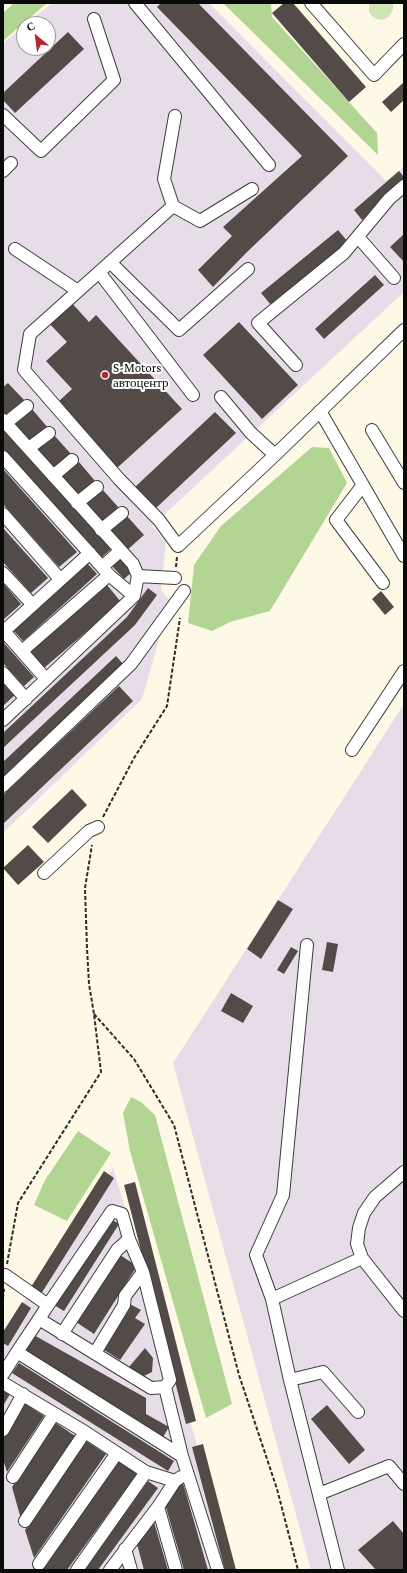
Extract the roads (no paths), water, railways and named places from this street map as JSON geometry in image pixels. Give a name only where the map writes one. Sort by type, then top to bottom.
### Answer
[{"type":"lane","points":[[135,3],[269,165]]},
{"type":"lane","points":[[315,4],[374,76],[404,44]]},
{"type":"lane","points":[[3,115],[41,151],[114,80],[94,19]]},
{"type":"lane","points":[[175,116],[164,179],[173,206],[200,221],[252,189]]},
{"type":"lane","points":[[296,366],[258,323],[344,253],[389,199],[404,186]]},
{"type":"lane","points":[[173,206],[30,334],[24,370],[119,479],[158,520],[178,546],[275,455],[404,330]]},
{"type":"lane","points":[[358,237],[394,278]]},
{"type":"lane","points":[[15,249],[78,291]]},
{"type":"lane","points":[[110,262],[179,330],[248,269]]},
{"type":"lane","points":[[99,272],[193,395]]},
{"type":"lane","points":[[221,396],[251,433],[275,455]]},
{"type":"lane","points":[[3,720],[134,596],[138,576],[133,564],[5,422],[27,406]]},
{"type":"lane","points":[[320,411],[363,485],[399,536],[404,556]]},
{"type":"lane","points":[[372,430],[404,483]]},
{"type":"lane","points":[[29,448],[48,433]]},
{"type":"lane","points":[[3,457],[106,571],[134,596]]},
{"type":"lane","points":[[54,476],[72,460]]},
{"type":"lane","points":[[363,485],[336,520],[383,583]]},
{"type":"lane","points":[[77,502],[97,487]]},
{"type":"lane","points":[[101,530],[122,512]]},
{"type":"lane","points":[[3,514],[60,579]]},
{"type":"lane","points":[[22,651],[106,571],[120,551]]},
{"type":"lane","points":[[46,679],[3,630],[90,553]]},
{"type":"lane","points":[[3,572],[32,604]]},
{"type":"lane","points":[[138,576],[174,578]]},
{"type":"lane","points":[[3,786],[131,664],[184,591]]},
{"type":"lane","points":[[352,750],[404,671]]},
{"type":"lane","points":[[3,673],[26,699]]},
{"type":"lane","points":[[44,873],[89,831],[98,827]]},
{"type":"lane","points":[[307,945],[283,1194],[256,1255],[272,1299],[290,1380],[338,1570]]},
{"type":"lane","points":[[402,1177],[375,1198],[364,1212],[358,1228],[357,1244],[362,1258],[404,1311]]},
{"type":"lane","points":[[3,1374],[48,1304],[112,1211],[122,1214],[128,1238],[143,1272],[170,1380],[165,1387],[182,1456],[218,1570]]},
{"type":"lane","points":[[62,1334],[116,1250],[128,1238]]},
{"type":"lane","points":[[272,1299],[362,1258]]},
{"type":"lane","points":[[95,1353],[124,1305],[125,1296],[143,1272]]},
{"type":"lane","points":[[5,1275],[48,1304]]},
{"type":"lane","points":[[39,1319],[151,1388],[165,1387]]},
{"type":"lane","points":[[17,1352],[182,1456]]},
{"type":"lane","points":[[290,1380],[323,1372],[358,1412]]},
{"type":"lane","points":[[3,1382],[85,1432],[146,1472],[175,1481]]},
{"type":"lane","points":[[3,1430],[22,1394]]},
{"type":"lane","points":[[13,1477],[54,1414]]},
{"type":"lane","points":[[25,1521],[85,1432]]},
{"type":"lane","points":[[39,1564],[117,1453]]},
{"type":"lane","points":[[319,1494],[389,1466],[404,1484]]},
{"type":"lane","points":[[77,1570],[146,1472]]},
{"type":"lane","points":[[110,1570],[175,1481],[188,1473]]},
{"type":"lane","points":[[158,1506],[176,1570]]},
{"type":"lane","points":[[125,1549],[131,1570]]},
{"type":"place","name":"S-Motors автоцентр","points":[[105,375]]}]
